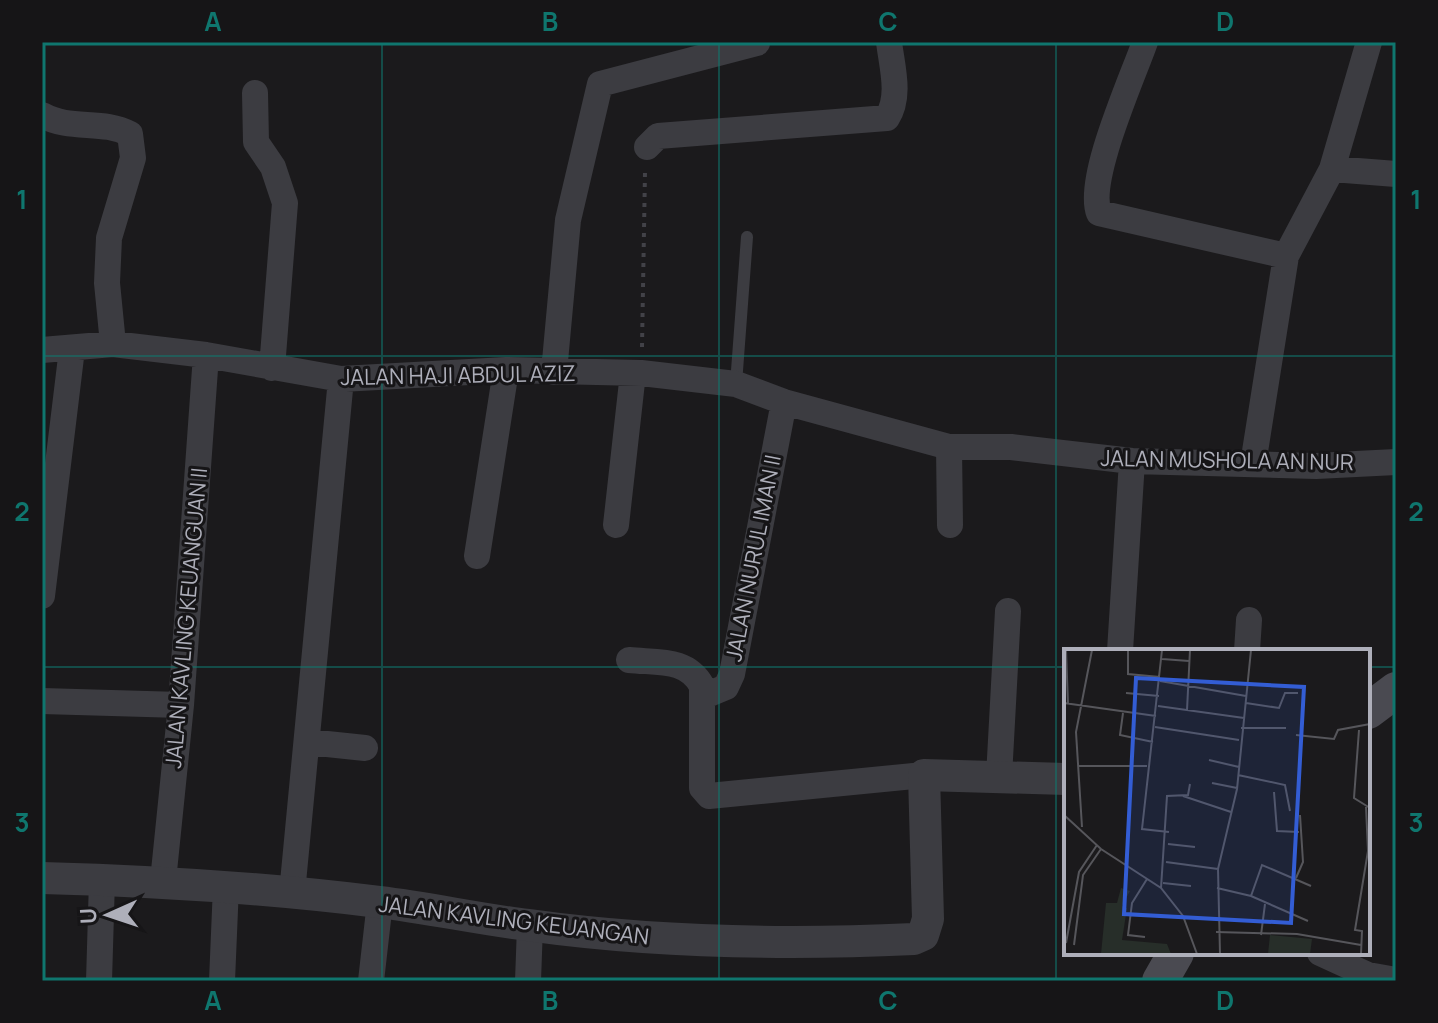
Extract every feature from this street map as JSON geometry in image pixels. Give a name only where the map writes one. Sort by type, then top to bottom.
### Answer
[{"type":"main road","points":[[1370,710],[1396,690]]},
{"type":"main road","points":[[1160,981],[1175,955]]},
{"type":"street","points":[[647,147],[658,136],[887,118],[894,107],[895,95],[889,42]]},
{"type":"street","points":[[1145,42],[1098,175],[1094,200],[1099,213],[1286,256]]},
{"type":"street","points":[[1253,464],[1286,256],[1332,169],[1369,42]]},
{"type":"street","points":[[554,372],[568,220],[600,84],[757,43]]},
{"type":"street","points":[[255,93],[256,142],[273,167],[285,203],[272,368]]},
{"type":"street","points":[[42,115],[59,125],[120,128],[130,134],[134,143],[133,158],[109,238],[107,283],[113,344]]},
{"type":"street","points":[[1332,169],[1396,174]]},
{"type":"street","name":"JALAN HAJI ABDUL AZIZ","points":[[42,350],[113,344],[206,355],[341,379],[506,370],[637,373],[736,384],[784,402],[949,447],[1011,447]]},
{"type":"street","points":[[42,596],[72,349]]},
{"type":"street","name":"JALAN KAVLING KEUANGUAN II","points":[[163,881],[181,705],[206,355]]},
{"type":"street","points":[[477,556],[506,370]]},
{"type":"street","points":[[616,525],[637,373]]},
{"type":"street","points":[[292,893],[341,379]]},
{"type":"street","name":"JALAN NURUL IMAN II","points":[[702,697],[726,687],[732,674],[784,402]]},
{"type":"street","points":[[949,447],[950,525]]},
{"type":"street","name":"JALAN MUSHOLA AN NUR","points":[[1011,447],[1132,461],[1316,466],[1396,462]]},
{"type":"street","points":[[1120,649],[1132,461]]},
{"type":"street","points":[[999,777],[1008,611]]},
{"type":"street","points":[[1247,649],[1249,620]]},
{"type":"street","points":[[629,660],[685,665],[695,672],[702,686],[702,788],[709,796],[924,775],[1064,779]]},
{"type":"street","points":[[42,701],[181,705]]},
{"type":"street","points":[[308,742],[365,748]]},
{"type":"street","name":"JALAN KAVLING KEUANGAN","points":[[42,878],[226,886],[380,902],[530,926],[661,939],[803,944],[914,939],[923,935],[928,919],[924,775]]},
{"type":"street","points":[[99,981],[102,880]]},
{"type":"street","points":[[222,981],[226,886]]},
{"type":"street","points":[[371,981],[380,902]]},
{"type":"street","points":[[528,981],[530,926]]},
{"type":"street","points":[[1324,955],[1368,975],[1396,980]]},
{"type":"lane","points":[[736,384],[747,237]]},
{"type":"path","points":[[637,373],[647,147]]}]
